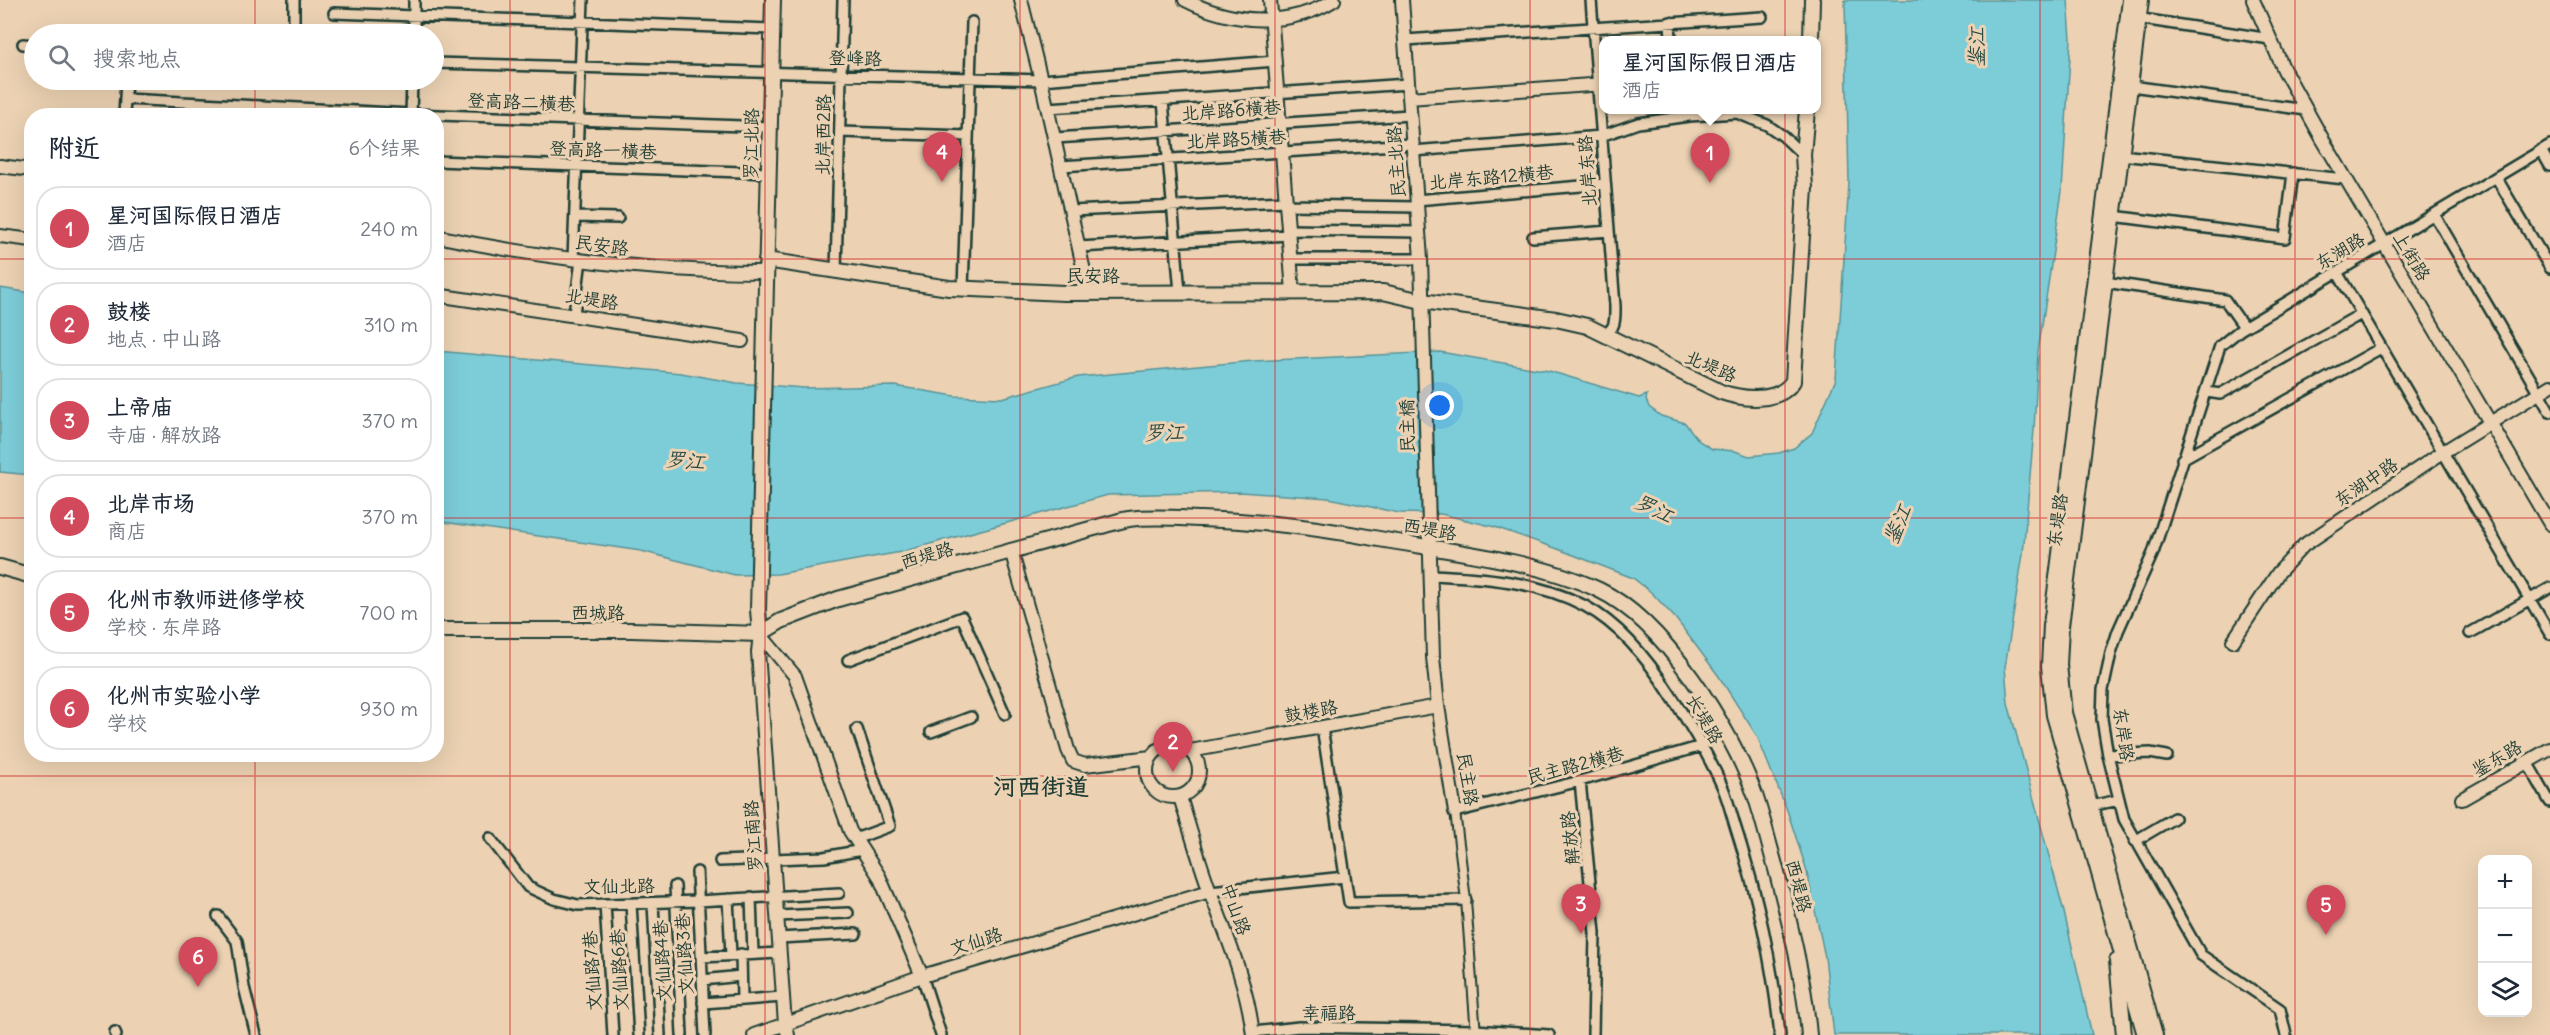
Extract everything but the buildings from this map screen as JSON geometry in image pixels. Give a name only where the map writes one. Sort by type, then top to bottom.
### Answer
[{"type":"main road","name":"罗江北路","points":[[760,634],[758,610],[773,0]]},
{"type":"main road","points":[[1811,36],[1812,0]]},
{"type":"main road","name":"东堤路","points":[[2130,0],[2134,17]]},
{"type":"main road","name":"东堤路","points":[[2141,0],[2134,17],[2051,625],[2049,666],[2054,715],[2145,1035]]},
{"type":"main road","name":"东堤路","points":[[2125,85],[2121,155],[2059,656],[2064,713],[2155,1035]]},
{"type":"main road","name":"北堤路","points":[[1422,301],[1556,319],[1609,329],[1621,344],[1732,396],[1756,398],[1774,394],[1790,385],[1795,369],[1807,114]]},
{"type":"main road","name":"民安路","points":[[766,266],[836,271],[963,289],[1089,293],[1383,292],[1422,301]]},
{"type":"main road","name":"西堤路","points":[[760,634],[781,621],[838,599],[1129,519],[1170,518],[1287,523],[1539,570],[1588,585],[1626,606],[1670,648],[1719,723],[1754,794],[1799,963],[1809,1035]]},
{"type":"main road","points":[[0,567],[24,574]]},
{"type":"main road","name":"西城路","points":[[444,630],[621,630],[760,634]]},
{"type":"main road","points":[[2113,926],[2124,1035]]},
{"type":"street","points":[[294,0],[294,24]]},
{"type":"street","points":[[414,0],[414,24]]},
{"type":"street","points":[[574,314],[583,0]]},
{"type":"street","name":"北岸西2路","points":[[836,271],[843,0]]},
{"type":"street","points":[[1021,0],[1048,108],[1089,293]]},
{"type":"street","points":[[1185,0],[1222,15],[1251,19],[1297,16],[1317,10],[1334,0]]},
{"type":"street","points":[[1270,0],[1293,292]]},
{"type":"street","points":[[1392,0],[1401,6],[1403,22]]},
{"type":"street","name":"民主北路","points":[[1402,0],[1421,259],[1423,322]]},
{"type":"street","name":"北岸东路","points":[[1591,0],[1599,76]]},
{"type":"street","name":"上街路","points":[[2253,0],[2284,70],[2306,110],[2550,524]]},
{"type":"street","points":[[334,13],[772,28]]},
{"type":"street","points":[[1405,40],[1762,17]]},
{"type":"street","points":[[2134,17],[2270,39]]},
{"type":"street","points":[[963,289],[972,22]]},
{"type":"street","points":[[1670,22],[1671,36]]},
{"type":"street","name":"登峰路","points":[[444,63],[1041,80],[1275,61]]},
{"type":"street","points":[[1048,108],[1408,84]]},
{"type":"street","points":[[1409,98],[1599,84]]},
{"type":"street","points":[[2125,85],[2306,110]]},
{"type":"street","points":[[125,108],[126,90]]},
{"type":"street","points":[[411,108],[412,90]]},
{"type":"street","name":"登高路二横巷","points":[[126,99],[286,108]]},
{"type":"street","points":[[1163,101],[1180,292]]},
{"type":"street","name":"北岸东路","points":[[1601,114],[1609,231],[1609,329]]},
{"type":"street","name":"北岸路5橫巷","points":[[1061,166],[1601,136],[1638,123],[1689,116],[1737,114],[1767,125],[1803,155]]},
{"type":"street","name":"北岸路6橫巷","points":[[1054,138],[1410,115]]},
{"type":"street","name":"登高路二横巷","points":[[444,116],[770,127]]},
{"type":"street","points":[[840,132],[968,136]]},
{"type":"street","name":"东湖路","points":[[2207,392],[2220,346],[2244,327],[2550,145]]},
{"type":"street","points":[[2541,150],[2550,166]]},
{"type":"street","points":[[2121,155],[2346,179]]},
{"type":"street","name":"登高路一横巷","points":[[444,161],[769,173]]},
{"type":"street","points":[[0,166],[24,169]]},
{"type":"street","points":[[2113,216],[2285,238],[2293,173]]},
{"type":"street","points":[[2496,177],[2550,268]]},
{"type":"street","name":"北岸东路12横巷","points":[[1071,211],[1286,203],[1417,203],[1605,184]]},
{"type":"street","points":[[2434,214],[2544,390],[2550,412]]},
{"type":"street","points":[[575,217],[618,218]]},
{"type":"street","points":[[1533,237],[1609,231]]},
{"type":"street","points":[[1079,247],[1289,233],[1419,232]]},
{"type":"street","points":[[0,236],[24,239]]},
{"type":"street","name":"民安路","points":[[444,237],[577,260],[690,272],[766,266]]},
{"type":"street","points":[[1291,259],[1421,259]]},
{"type":"street","points":[[2337,272],[2550,634]]},
{"type":"street","points":[[2105,282],[2225,300],[2244,327]]},
{"type":"street","name":"北堤路","points":[[444,296],[742,341]]},
{"type":"street","points":[[2207,392],[2220,394],[2361,314]]},
{"type":"street","name":"民主橋","points":[[1423,322],[1427,529]]},
{"type":"street","points":[[2182,459],[2381,348]]},
{"type":"street","name":"东湖中路","points":[[2233,641],[2278,573],[2304,545],[2443,452],[2544,390]]},
{"type":"street","name":"东岸路","points":[[2207,392],[2182,459],[2153,553],[2118,631],[2105,676],[2102,719],[2124,819],[2201,955],[2280,1009],[2286,1035]]},
{"type":"street","name":"民主路","points":[[1427,529],[1433,657],[1466,900],[1475,1032]]},
{"type":"street","points":[[1011,550],[1068,750],[1073,760],[1085,765],[1151,757]]},
{"type":"street","name":"长堤路","points":[[1430,575],[1463,576],[1553,592],[1586,607],[1612,625],[1651,665],[1702,746],[1724,791],[1757,901],[1770,957],[1780,1035]]},
{"type":"street","points":[[2470,633],[2550,588]]},
{"type":"street","points":[[848,660],[962,617],[1005,714]]},
{"type":"street","points":[[760,634],[795,676],[819,748],[858,844],[879,876],[922,976],[941,1035]]},
{"type":"street","name":"罗江南路","points":[[760,634],[758,652],[786,1030]]},
{"type":"street","name":"鼓楼路","points":[[1190,751],[1438,706]]},
{"type":"street","points":[[931,732],[971,717]]},
{"type":"street","points":[[1322,727],[1349,902],[1466,900]]},
{"type":"street","points":[[720,861],[824,857],[858,844],[890,826],[856,729]]},
{"type":"street","points":[[1171,745],[1181,746],[1190,751],[1199,764],[1198,780],[1194,788],[1180,797],[1166,796],[1152,787],[1147,772],[1151,757],[1158,750],[1171,745]]},
{"type":"street","name":"民主路2横巷","points":[[1455,812],[1580,781],[1702,746]]},
{"type":"street","name":"鉴东路","points":[[2462,799],[2550,748]]},
{"type":"street","points":[[2108,754],[2142,753],[2167,756]]},
{"type":"street","points":[[2527,762],[2550,802]]},
{"type":"street","name":"解放路","points":[[1580,781],[1595,933],[1593,1035]]},
{"type":"street","name":"中山路","points":[[1180,797],[1229,943],[1253,1033]]},
{"type":"street","points":[[2090,807],[2118,800]]},
{"type":"street","points":[[2135,841],[2174,818]]},
{"type":"street","name":"文仙北路","points":[[490,838],[528,887],[554,899],[578,905],[839,893]]},
{"type":"street","name":"文仙路3巷","points":[[697,872],[705,1035]]},
{"type":"street","points":[[1210,891],[1345,877]]},
{"type":"street","name":"文仙路4巷","points":[[675,886],[682,1035]]},
{"type":"street","name":"文仙路","points":[[754,1035],[786,1030],[922,976],[1210,891]]},
{"type":"street","points":[[751,897],[753,954]]},
{"type":"street","points":[[728,899],[741,976],[742,1000]]},
{"type":"street","points":[[653,903],[660,1035]]},
{"type":"street","name":"文仙路7巷","points":[[605,904],[613,1035]]},
{"type":"street","name":"文仙路6巷","points":[[631,904],[639,1035]]},
{"type":"street","points":[[777,916],[848,913]]},
{"type":"street","points":[[218,916],[237,941],[244,987],[256,1035]]},
{"type":"street","points":[[778,938],[856,934]]},
{"type":"street","points":[[701,957],[779,953]]},
{"type":"street","points":[[702,980],[741,976]]},
{"type":"street","points":[[703,1003],[783,997]]},
{"type":"street","name":"幸福路","points":[[1253,1033],[1299,1027],[1549,1035]]},
{"type":"water","points":[[1845,0],[2068,0],[2071,39],[2062,191],[2038,352],[2023,554],[2005,667],[2008,703],[2064,912],[2092,1035],[1834,1035],[1825,957],[1806,868],[1787,810],[1757,736],[1718,675],[1676,619],[1652,593],[1633,578],[1495,527],[1441,514],[1399,513],[1329,498],[1240,492],[1108,495],[901,552],[778,574],[735,575],[641,551],[444,522],[444,352],[681,373],[737,383],[804,388],[895,386],[955,396],[1002,398],[1078,377],[1253,361],[1440,352],[1549,371],[1639,398],[1647,395],[1646,400],[1649,407],[1661,416],[1685,423],[1699,441],[1712,449],[1735,451],[1749,456],[1779,453],[1794,448],[1812,433],[1836,379],[1849,183]]},
{"type":"water","points":[[0,288],[24,292],[24,474],[0,472]]},
{"type":"place","name":"北岸市场","points":[[942,182]]},
{"type":"place","name":"星河国际假日酒店","points":[[1710,183]]},
{"type":"place","name":"鼓楼","points":[[1173,772]]},
{"type":"place","name":"上帝庙","points":[[1581,934]]},
{"type":"place","name":"化州市教师进修学校","points":[[2326,935]]},
{"type":"place","name":"化州市实验小学","points":[[198,987]]},
{"type":"district","name":"河西街道","points":[[1041,786]]},
{"type":"water label","name":"鉴江","points":[[1976,47]]},
{"type":"water label","name":"罗江","points":[[1164,432]]},
{"type":"water label","name":"罗江","points":[[685,460]]},
{"type":"water label","name":"罗江","points":[[1654,508]]},
{"type":"water label","name":"鉴江","points":[[1897,524]]}]
